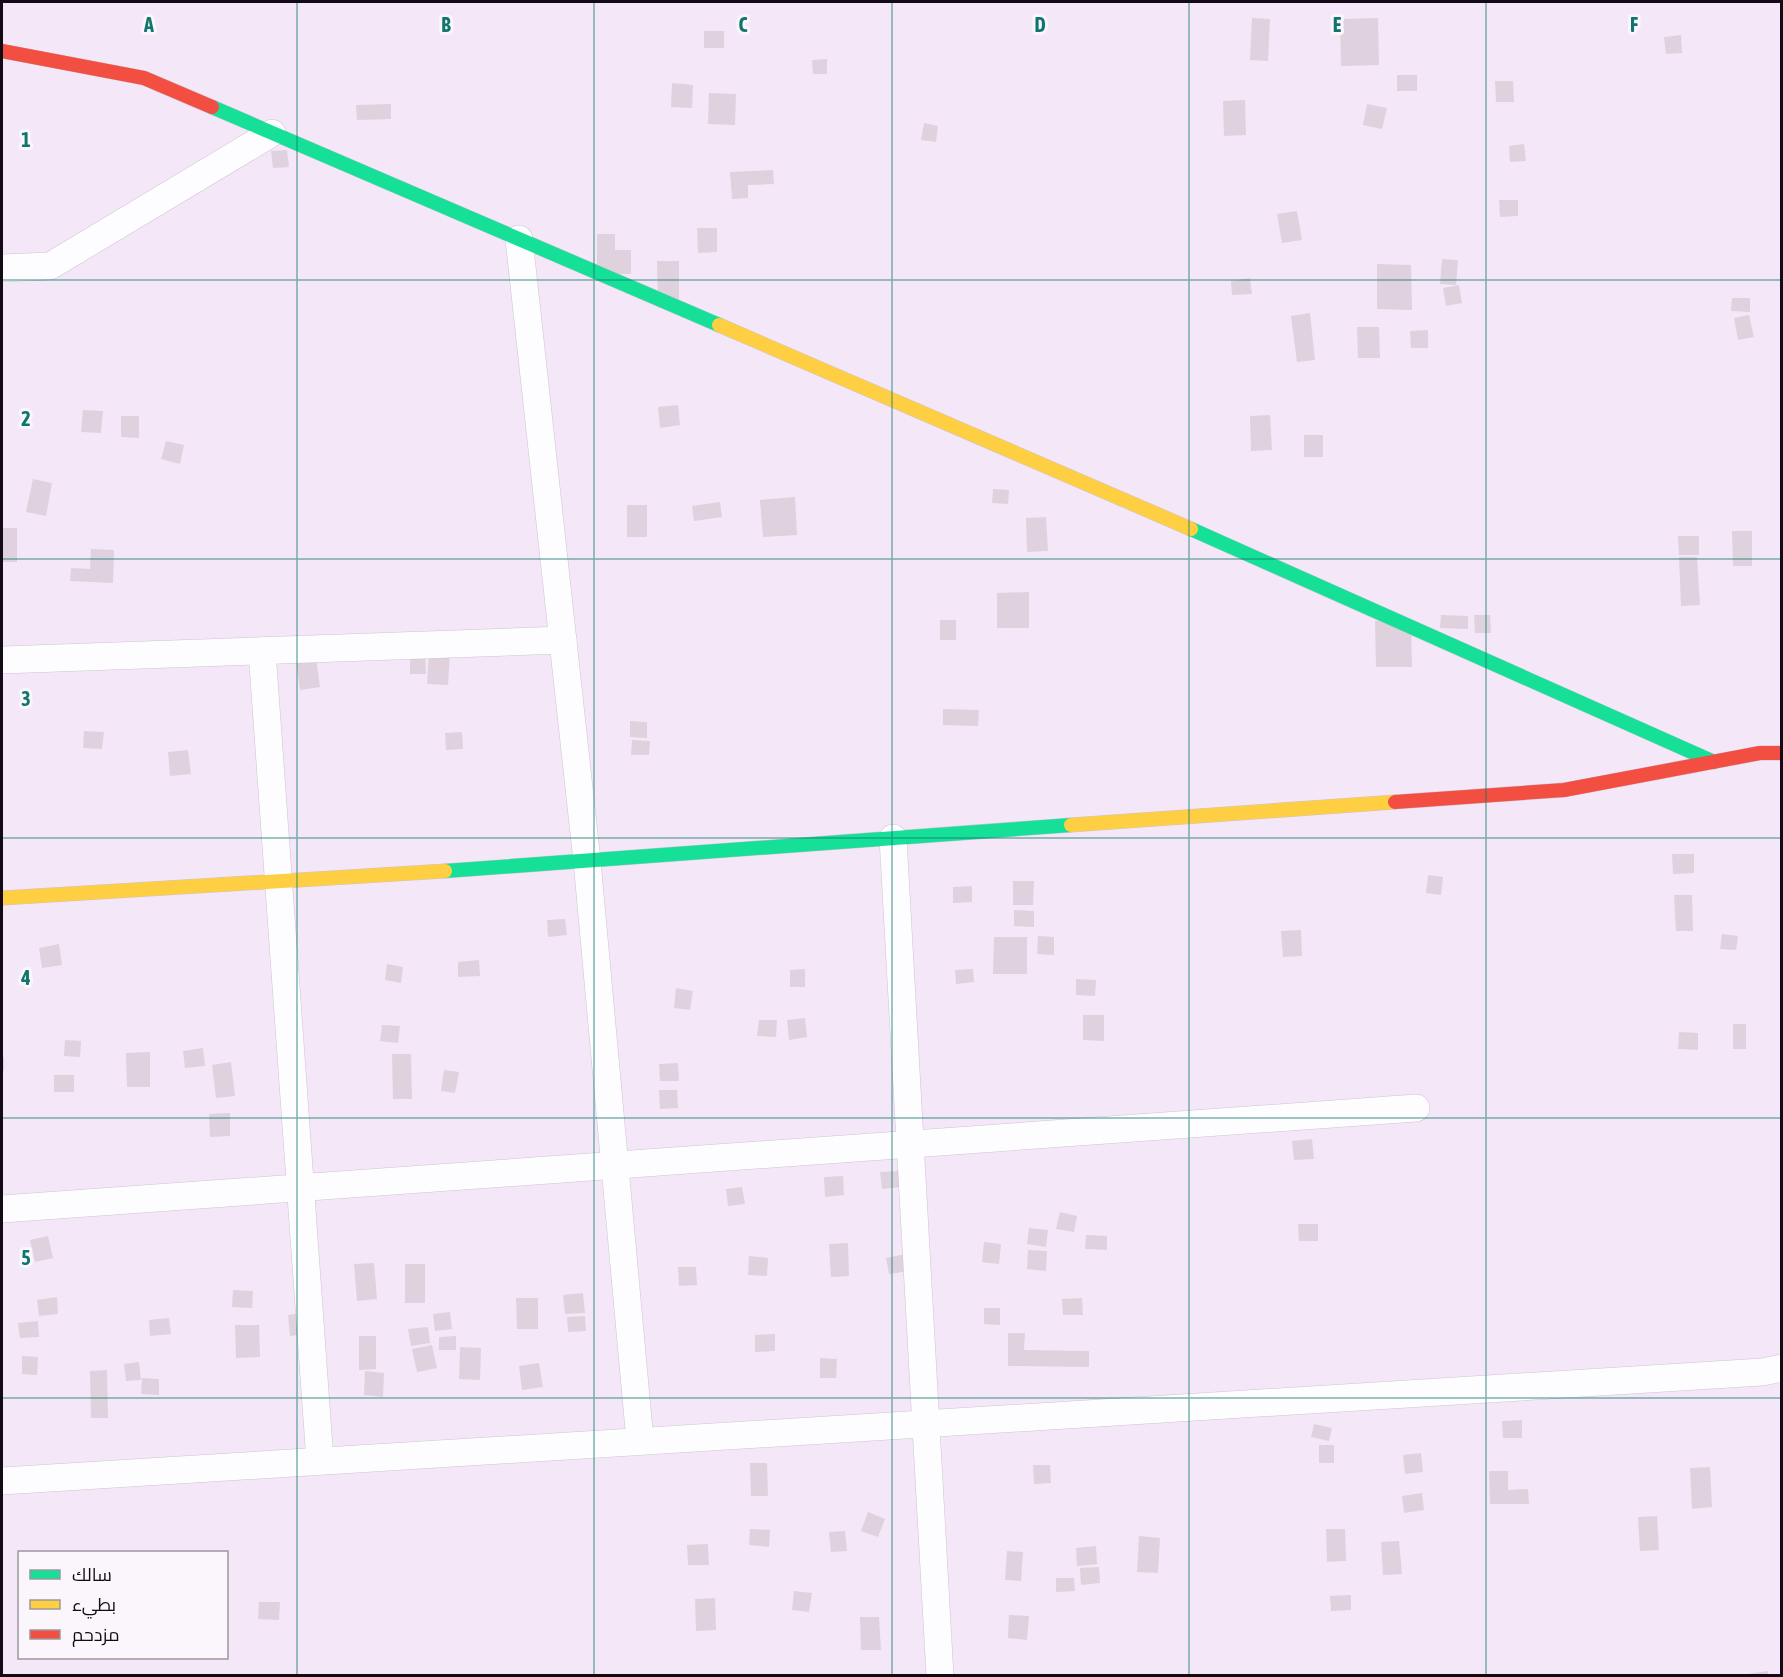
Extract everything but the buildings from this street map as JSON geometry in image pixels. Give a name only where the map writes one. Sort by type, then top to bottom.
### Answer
[{"type":"street","points":[[2,51],[144,78],[1220,541],[1714,762]]},
{"type":"street","points":[[2,268],[50,266],[273,133]]},
{"type":"street","points":[[519,239],[587,861],[640,1442]]},
{"type":"street","points":[[2,660],[563,640]]},
{"type":"street","points":[[262,651],[320,1461]]},
{"type":"street","points":[[2,898],[587,861],[1564,790],[1760,753],[1782,753]]},
{"type":"street","points":[[892,838],[940,1676]]},
{"type":"street","points":[[2,1209],[1416,1108]]},
{"type":"street","points":[[2,1481],[1762,1372],[1782,1368]]},
{"type":"traffic: fast","points":[[212,107],[719,325]]},
{"type":"traffic: fast","points":[[1191,529],[1714,762]]},
{"type":"traffic: fast","points":[[445,871],[1071,825]]},
{"type":"traffic: slow","points":[[719,325],[1191,529]]},
{"type":"traffic: slow","points":[[1071,825],[1395,802]]},
{"type":"traffic: slow","points":[[2,898],[445,871]]},
{"type":"traffic: jam","points":[[2,51],[144,78],[212,107]]},
{"type":"traffic: jam","points":[[1395,802],[1564,790],[1760,753],[1782,753]]}]
